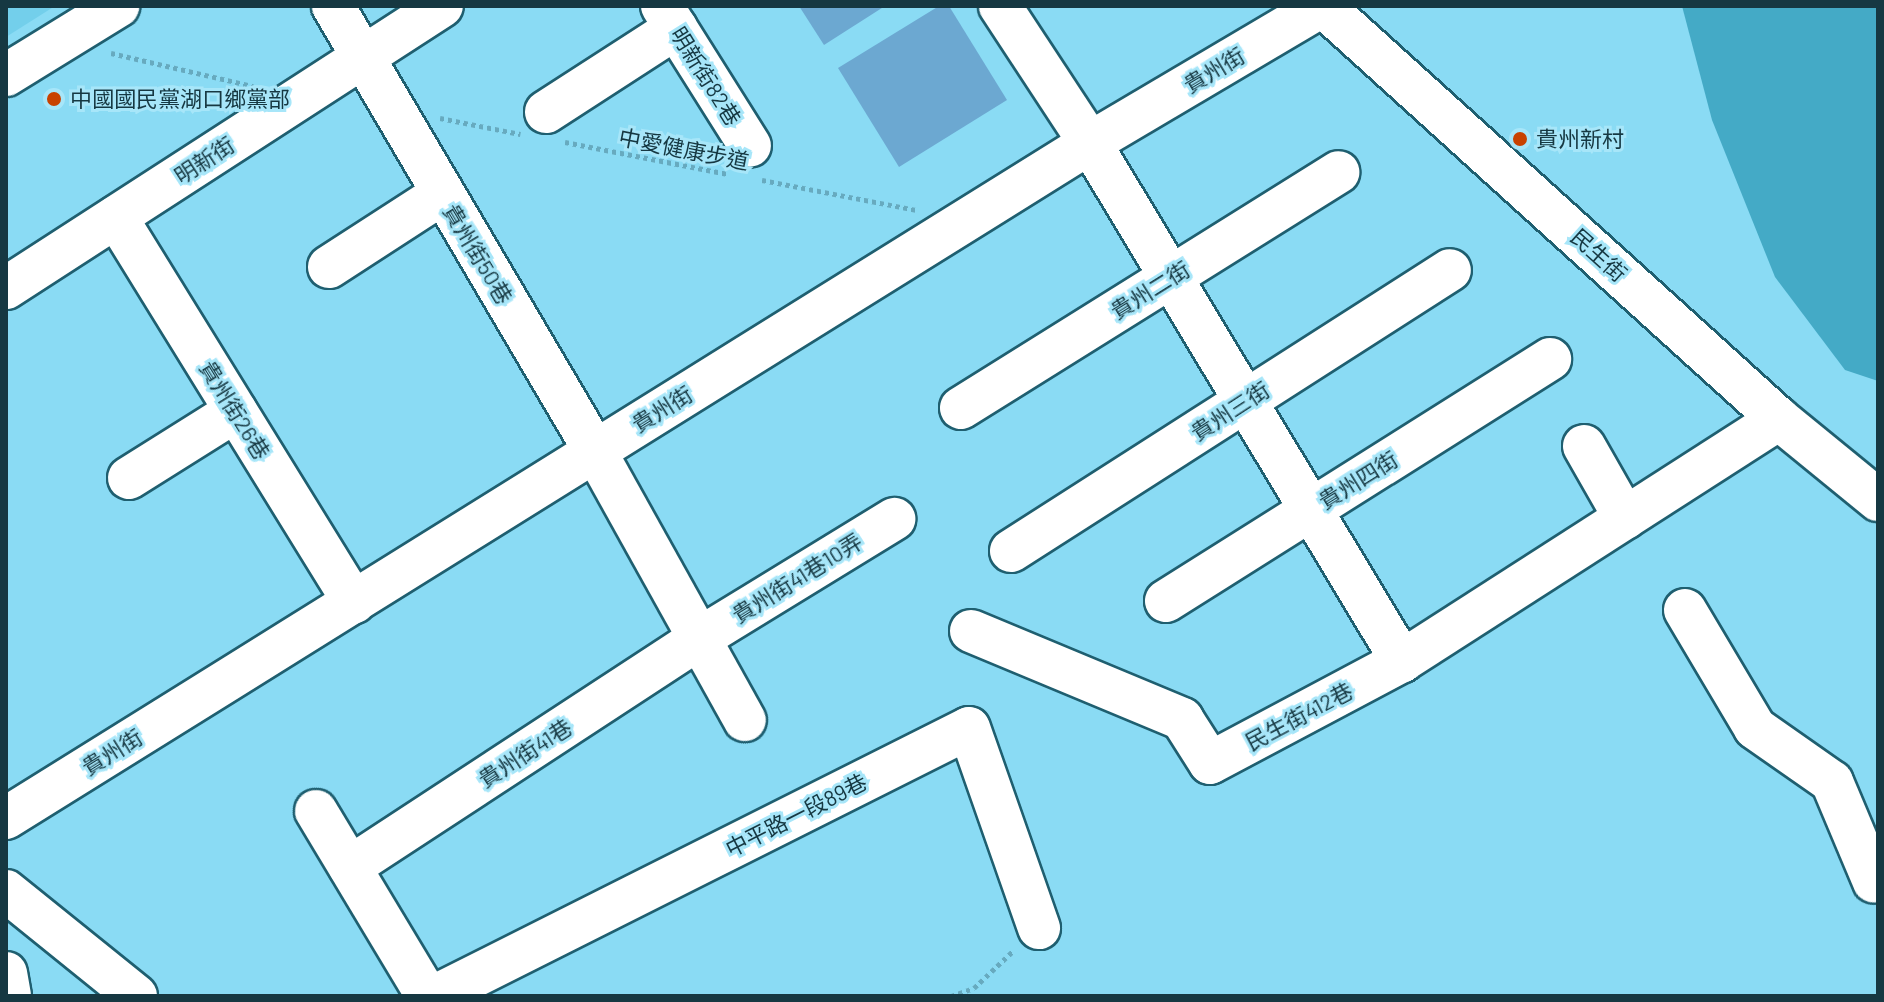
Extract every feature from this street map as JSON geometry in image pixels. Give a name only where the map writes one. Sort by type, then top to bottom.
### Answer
[{"type":"street","points":[[6,75],[118,6]]},
{"type":"street","name":"貴州街50巷","points":[[333,6],[595,451]]},
{"type":"street","name":"明新街","points":[[6,288],[442,6]]},
{"type":"street","points":[[1000,6],[1090,143],[1402,661]]},
{"type":"street","name":"貴州街","points":[[6,818],[970,221],[1090,143],[1322,6]]},
{"type":"street","name":"民生街","points":[[1322,6],[1779,419],[1878,500]]},
{"type":"street","points":[[545,130],[669,17]]},
{"type":"street","name":"明新街82巷","points":[[669,17],[750,167]]},
{"type":"street","name":"貴州二街","points":[[961,408],[1338,172]]},
{"type":"street","points":[[329,267],[442,194]]},
{"type":"street","name":"貴州街26巷","points":[[116,217],[354,603]]},
{"type":"street","name":"貴州三街","points":[[1011,551],[1450,270]]},
{"type":"street","name":"貴州四街","points":[[1166,601],[1550,359]]},
{"type":"street","points":[[129,478],[236,411]]},
{"type":"street","name":"民生街412巷","points":[[971,631],[1182,719],[1210,763],[1402,661],[1779,419]]},
{"type":"street","points":[[1584,446],[1625,518]]},
{"type":"street","points":[[595,451],[745,720]]},
{"type":"street","name":"貴州街41巷10弄","points":[[700,638],[894,519]]},
{"type":"street","points":[[1685,610],[1755,728],[1832,782],[1874,882]]},
{"type":"street","name":"貴州街41巷","points":[[350,867],[700,638]]},
{"type":"street","name":"中平路一段89巷","points":[[435,996],[969,728],[1039,928]]},
{"type":"street","points":[[316,811],[427,996]]},
{"type":"street","points":[[6,891],[136,996]]},
{"type":"street","points":[[6,973],[10,996]]},
{"type":"path","points":[[59,41],[301,98]]},
{"type":"path","name":"中愛健康步道","points":[[392,109],[545,130],[750,167],[970,221]]},
{"type":"path","points":[[951,996],[974,988],[1039,928]]},
{"type":"shaded area","points":[[6,6],[55,6],[6,37]]},
{"type":"shaded area","points":[[1682,6],[1878,6],[1878,381],[1845,370],[1775,277],[1712,120]]},
{"type":"building","points":[[799,6],[885,6],[824,45]]},
{"type":"building","points":[[939,6],[949,6],[1007,100],[899,167],[838,68]]},
{"type":"place","name":"中國國民黨湖口鄉黨部","points":[[54,99]]},
{"type":"place","name":"貴州新村","points":[[1520,139]]}]
